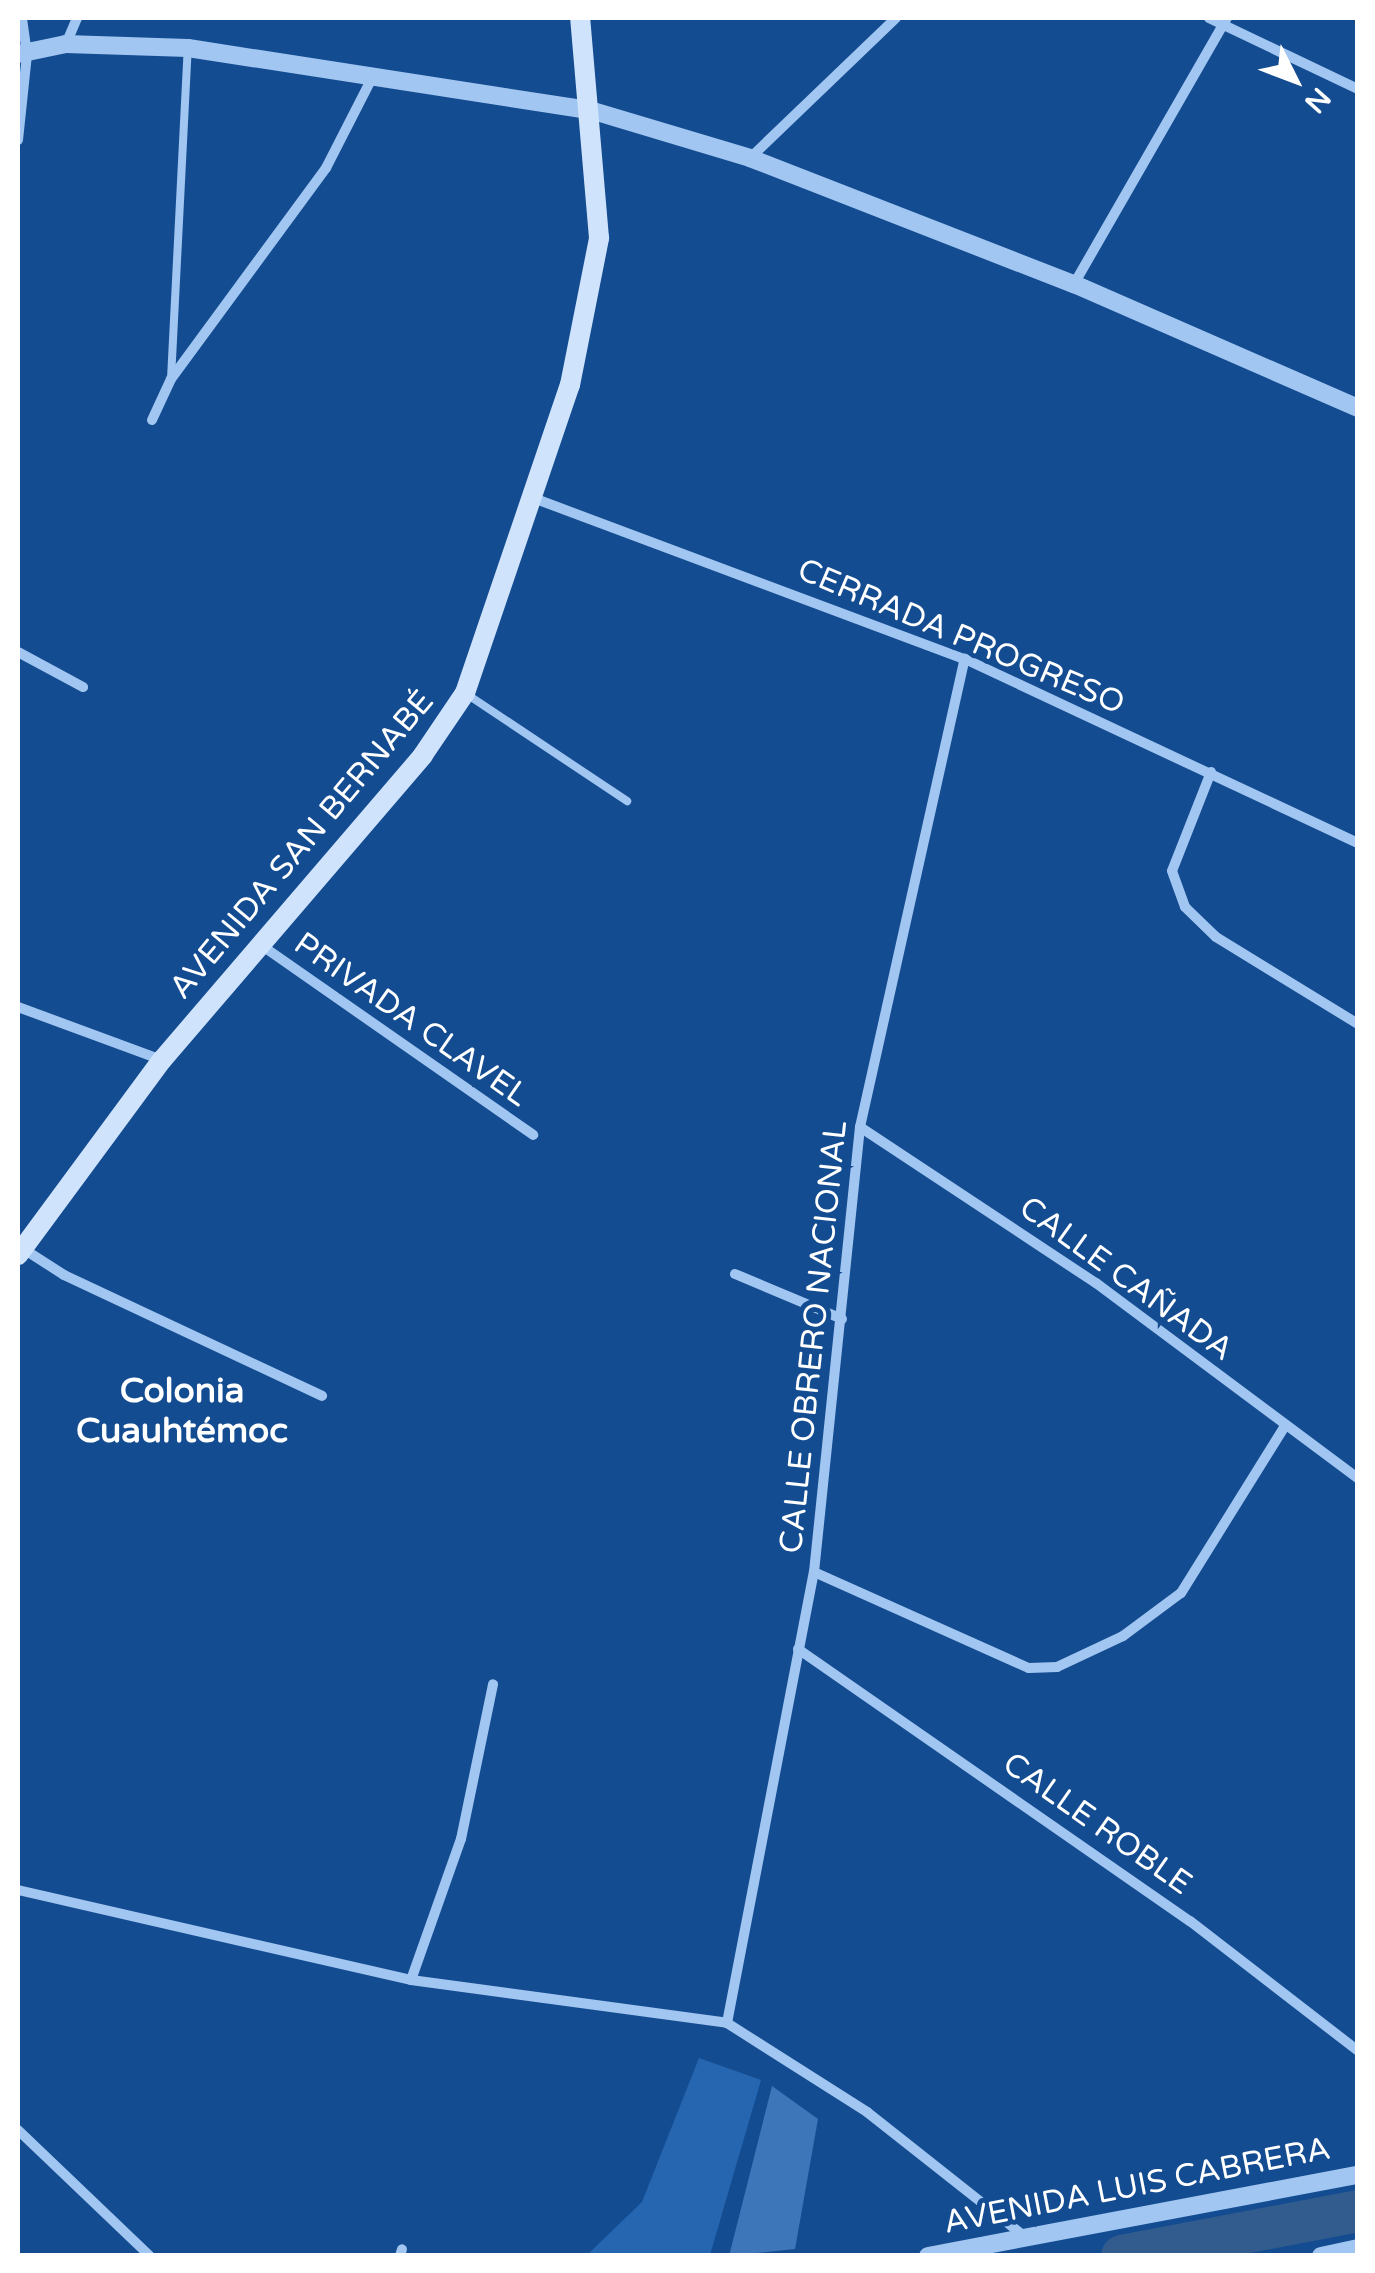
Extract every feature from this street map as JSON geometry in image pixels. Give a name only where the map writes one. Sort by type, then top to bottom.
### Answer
[{"type":"main road","name":"AVENIDA SAN BERNABÉ","points":[[19,1251],[162,1060],[423,755],[465,693],[536,499],[570,385],[599,238],[580,18]]},
{"type":"street","points":[[18,140],[22,18]]},
{"type":"street","points":[[66,44],[77,18]]},
{"type":"street","points":[[750,158],[896,18]]},
{"type":"street","points":[[1210,18],[1358,89]]},
{"type":"street","points":[[1074,284],[1224,22]]},
{"type":"street","points":[[22,54],[66,44],[188,48],[590,110],[750,158],[1074,284],[1358,408]]},
{"type":"street","points":[[152,420],[171,379],[295,216],[372,78]]},
{"type":"street","name":"CERRADA PROGRESO","points":[[536,499],[965,659],[1358,843]]},
{"type":"street","points":[[18,652],[83,687]]},
{"type":"street","name":"CALLE OBRERO NACIONAL","points":[[728,2023],[814,1572],[860,1127],[965,659]]},
{"type":"street","points":[[1211,772],[1172,871],[1185,907],[1216,937],[1358,1024]]},
{"type":"street","name":"PRIVADA CLAVEL","points":[[261,945],[532,1136]]},
{"type":"street","points":[[18,1007],[162,1060]]},
{"type":"street","name":"CALLE CAÑADA","points":[[860,1127],[1096,1283],[1358,1478]]},
{"type":"street","points":[[19,1251],[322,1396]]},
{"type":"street","points":[[735,1274],[842,1319]]},
{"type":"street","points":[[814,1572],[1028,1668],[1058,1667],[1123,1636],[1180,1593],[1285,1426]]},
{"type":"street","name":"CALLE ROBLE","points":[[798,1650],[1190,1921],[1358,2051]]},
{"type":"street","points":[[411,1980],[461,1839],[493,1684]]},
{"type":"street","points":[[18,1890],[411,1980],[728,2023],[867,2112],[1023,2235]]},
{"type":"street","points":[[18,2130],[150,2256]]},
{"type":"street","name":"AVENIDA LUIS CABRERA","points":[[928,2256],[1023,2235],[1358,2175]]},
{"type":"street","points":[[1321,2256],[1358,2248]]},
{"type":"lane","points":[[171,379],[188,48]]},
{"type":"lane","points":[[465,693],[627,802]]},
{"type":"shaded area","points":[[699,2058],[761,2080],[710,2255],[587,2255],[642,2202]]},
{"type":"building","points":[[772,2086],[818,2119],[795,2249],[729,2256]]},
{"type":"waterway","points":[[1122,2256],[1358,2211]]},
{"type":"district","name":"Colonia Cuauhtémoc","points":[[182,1411]]}]
